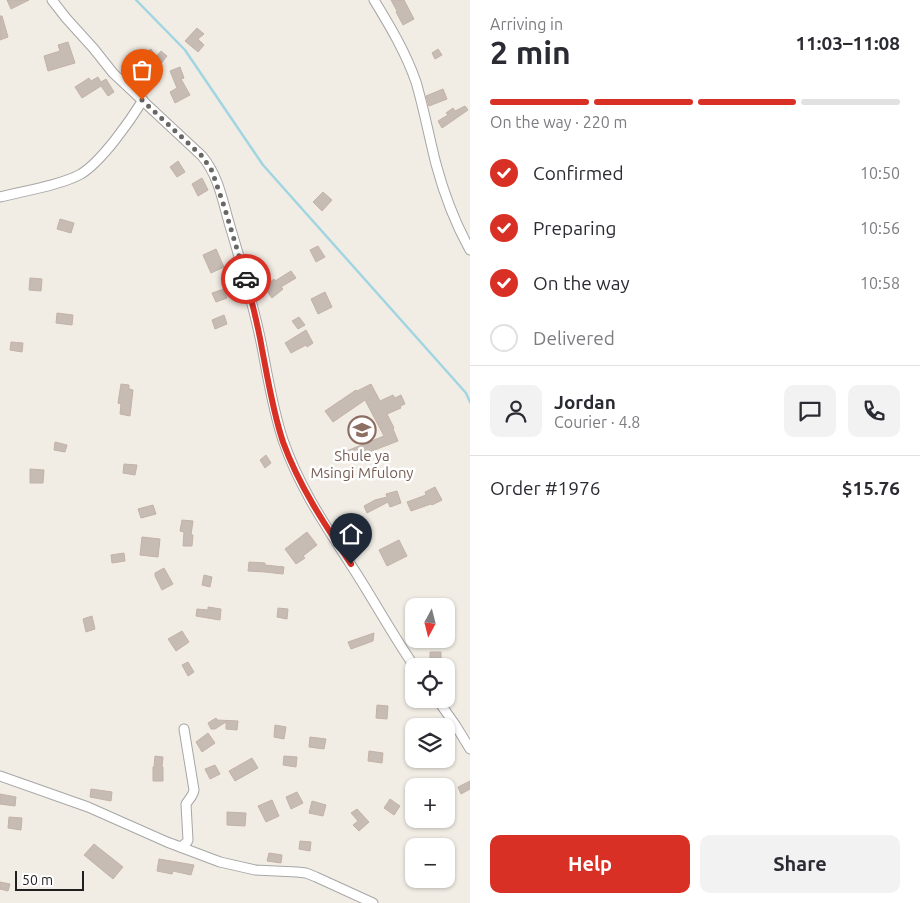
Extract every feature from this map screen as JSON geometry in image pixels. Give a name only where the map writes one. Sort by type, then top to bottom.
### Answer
[{"type":"street","points":[[52,0],[114,72],[202,156],[212,171],[251,298],[278,423],[293,467],[304,491],[409,658]]},
{"type":"street","points":[[374,0],[398,41],[415,81],[437,166],[450,207],[470,250]]},
{"type":"street","points":[[0,197],[61,182],[81,174],[106,150],[127,124],[142,100]]},
{"type":"street","points":[[443,708],[470,749]]},
{"type":"street","points":[[181,847],[188,840],[186,804],[194,790],[184,729]]},
{"type":"street","points":[[0,776],[88,807],[114,820],[220,862],[247,869],[306,873],[373,903]]},
{"type":"building","points":[[7,0],[29,0],[11,9]]},
{"type":"building","points":[[391,0],[404,0],[414,19],[403,25]]},
{"type":"building","points":[[0,16],[2,16],[8,37],[0,40]]},
{"type":"building","points":[[197,28],[204,34],[198,39],[204,45],[198,52],[185,41]]},
{"type":"building","points":[[68,42],[75,63],[48,71],[44,56],[60,51],[58,45]]},
{"type":"building","points":[[151,49],[155,56],[144,64],[140,57]]},
{"type":"building","points":[[438,49],[442,55],[435,59],[432,53]]},
{"type":"building","points":[[161,51],[167,56],[159,66],[153,60]]},
{"type":"building","points":[[180,67],[184,78],[181,79],[190,95],[175,103],[170,92],[177,88],[170,71]]},
{"type":"building","points":[[98,77],[101,82],[106,79],[114,92],[108,96],[101,86],[82,98],[75,87],[89,78],[91,81]]},
{"type":"building","points":[[443,89],[447,99],[429,106],[426,96]]},
{"type":"building","points":[[465,106],[468,110],[442,128],[438,121],[448,115],[446,113],[453,108],[455,111]]},
{"type":"building","points":[[178,161],[185,172],[177,177],[170,167]]},
{"type":"building","points":[[202,178],[208,190],[198,196],[192,184]]},
{"type":"building","points":[[323,192],[332,200],[322,211],[313,202]]},
{"type":"building","points":[[60,219],[74,223],[71,233],[57,229]]},
{"type":"building","points":[[318,246],[325,257],[316,262],[310,250]]},
{"type":"building","points":[[216,249],[224,267],[211,273],[203,255]]},
{"type":"building","points":[[258,263],[263,269],[257,276],[251,270]]},
{"type":"building","points":[[291,271],[296,278],[281,287],[283,289],[272,298],[264,287],[274,279],[275,281]]},
{"type":"building","points":[[30,278],[42,279],[41,291],[29,290]]},
{"type":"building","points":[[224,289],[227,298],[216,302],[212,293]]},
{"type":"building","points":[[325,292],[332,307],[318,314],[311,299]]},
{"type":"building","points":[[57,313],[73,315],[72,325],[56,323]]},
{"type":"building","points":[[224,315],[227,324],[215,329],[212,320]]},
{"type":"building","points":[[299,317],[305,325],[298,329],[292,321]]},
{"type":"building","points":[[306,330],[313,343],[291,353],[285,343]]},
{"type":"building","points":[[11,342],[23,343],[22,352],[10,350]]},
{"type":"building","points":[[121,384],[129,385],[129,389],[133,390],[130,416],[120,414],[121,404],[118,403]]},
{"type":"building","points":[[371,384],[380,401],[393,395],[395,398],[401,395],[405,404],[400,406],[401,408],[387,414],[398,441],[343,462],[339,454],[384,436],[365,400],[333,422],[325,411],[356,390]]},
{"type":"building","points":[[55,442],[67,445],[65,452],[54,450]]},
{"type":"building","points":[[266,455],[271,463],[265,468],[260,460]]},
{"type":"building","points":[[124,464],[137,465],[135,475],[123,473]]},
{"type":"building","points":[[30,469],[44,470],[43,483],[30,483]]},
{"type":"building","points":[[435,487],[442,500],[411,511],[407,502],[426,495],[425,492]]},
{"type":"building","points":[[397,491],[401,503],[390,507],[388,502],[367,513],[364,506],[375,500],[387,497],[386,494]]},
{"type":"building","points":[[153,505],[156,514],[141,518],[138,509]]},
{"type":"building","points":[[182,520],[193,521],[192,546],[183,546],[184,532],[180,531]]},
{"type":"building","points":[[307,532],[317,545],[303,556],[305,558],[296,564],[285,549]]},
{"type":"building","points":[[142,537],[160,539],[158,557],[140,555]]},
{"type":"building","points":[[399,540],[407,556],[387,566],[379,550]]},
{"type":"building","points":[[124,553],[125,561],[112,563],[111,555]]},
{"type":"building","points":[[249,562],[284,567],[283,574],[248,571]]},
{"type":"building","points":[[164,568],[173,584],[162,590],[155,573]]},
{"type":"building","points":[[204,575],[212,577],[210,587],[202,585]]},
{"type":"building","points":[[208,607],[221,609],[220,620],[196,616],[197,609],[208,610]]},
{"type":"building","points":[[278,608],[288,609],[287,619],[277,617]]},
{"type":"building","points":[[92,616],[95,629],[86,632],[83,619]]},
{"type":"building","points":[[182,631],[189,642],[176,651],[168,639]]},
{"type":"building","points":[[374,633],[373,641],[351,649],[348,642]]},
{"type":"building","points":[[430,652],[441,652],[441,658],[430,658]]},
{"type":"building","points":[[188,662],[194,672],[188,676],[182,665]]},
{"type":"building","points":[[377,705],[388,706],[387,719],[376,718]]},
{"type":"building","points":[[216,718],[217,720],[238,721],[237,730],[226,729],[226,722],[215,729],[211,729],[208,723]]},
{"type":"building","points":[[275,725],[286,727],[284,739],[274,737]]},
{"type":"building","points":[[208,733],[215,743],[202,752],[196,742]]},
{"type":"building","points":[[310,737],[326,739],[324,749],[309,747]]},
{"type":"building","points":[[369,751],[383,753],[382,763],[368,761]]},
{"type":"building","points":[[155,756],[163,757],[163,781],[153,781]]},
{"type":"building","points":[[284,756],[297,757],[296,767],[283,765]]},
{"type":"building","points":[[252,758],[258,768],[235,781],[229,771]]},
{"type":"building","points":[[215,765],[220,774],[210,779],[205,769]]},
{"type":"building","points":[[470,781],[470,789],[461,794],[458,787]]},
{"type":"building","points":[[91,789],[112,792],[111,801],[90,797]]},
{"type":"building","points":[[297,792],[303,803],[291,809],[286,797]]},
{"type":"building","points":[[0,794],[16,797],[15,806],[0,804]]},
{"type":"building","points":[[390,799],[400,806],[394,815],[384,808]]},
{"type":"building","points":[[272,800],[279,816],[266,822],[258,806]]},
{"type":"building","points":[[312,801],[326,805],[323,816],[309,813]]},
{"type":"building","points":[[357,809],[369,822],[359,831],[353,825],[358,821],[351,813]]},
{"type":"building","points":[[227,812],[246,813],[245,826],[227,825]]},
{"type":"building","points":[[9,817],[22,818],[21,830],[8,828]]},
{"type":"building","points":[[300,841],[311,842],[310,851],[299,849]]},
{"type":"building","points":[[94,844],[123,867],[113,879],[84,855]]},
{"type":"building","points":[[269,853],[282,855],[281,863],[267,861]]},
{"type":"building","points":[[159,859],[194,865],[191,875],[173,871],[172,874],[157,871]]},
{"type":"building","points":[[0,882],[10,884],[8,891],[0,889]]},
{"type":"waterway","points":[[136,0],[185,50],[263,165],[466,393],[470,402]]},
{"type":"way so far","points":[[142,100],[207,162],[217,182],[246,279]]},
{"type":"place","name":"Shule ya Msingi Mfulony","points":[[362,430]]},
{"type":"route","points":[[246,279],[273,404],[283,440],[304,491],[351,564]]}]
